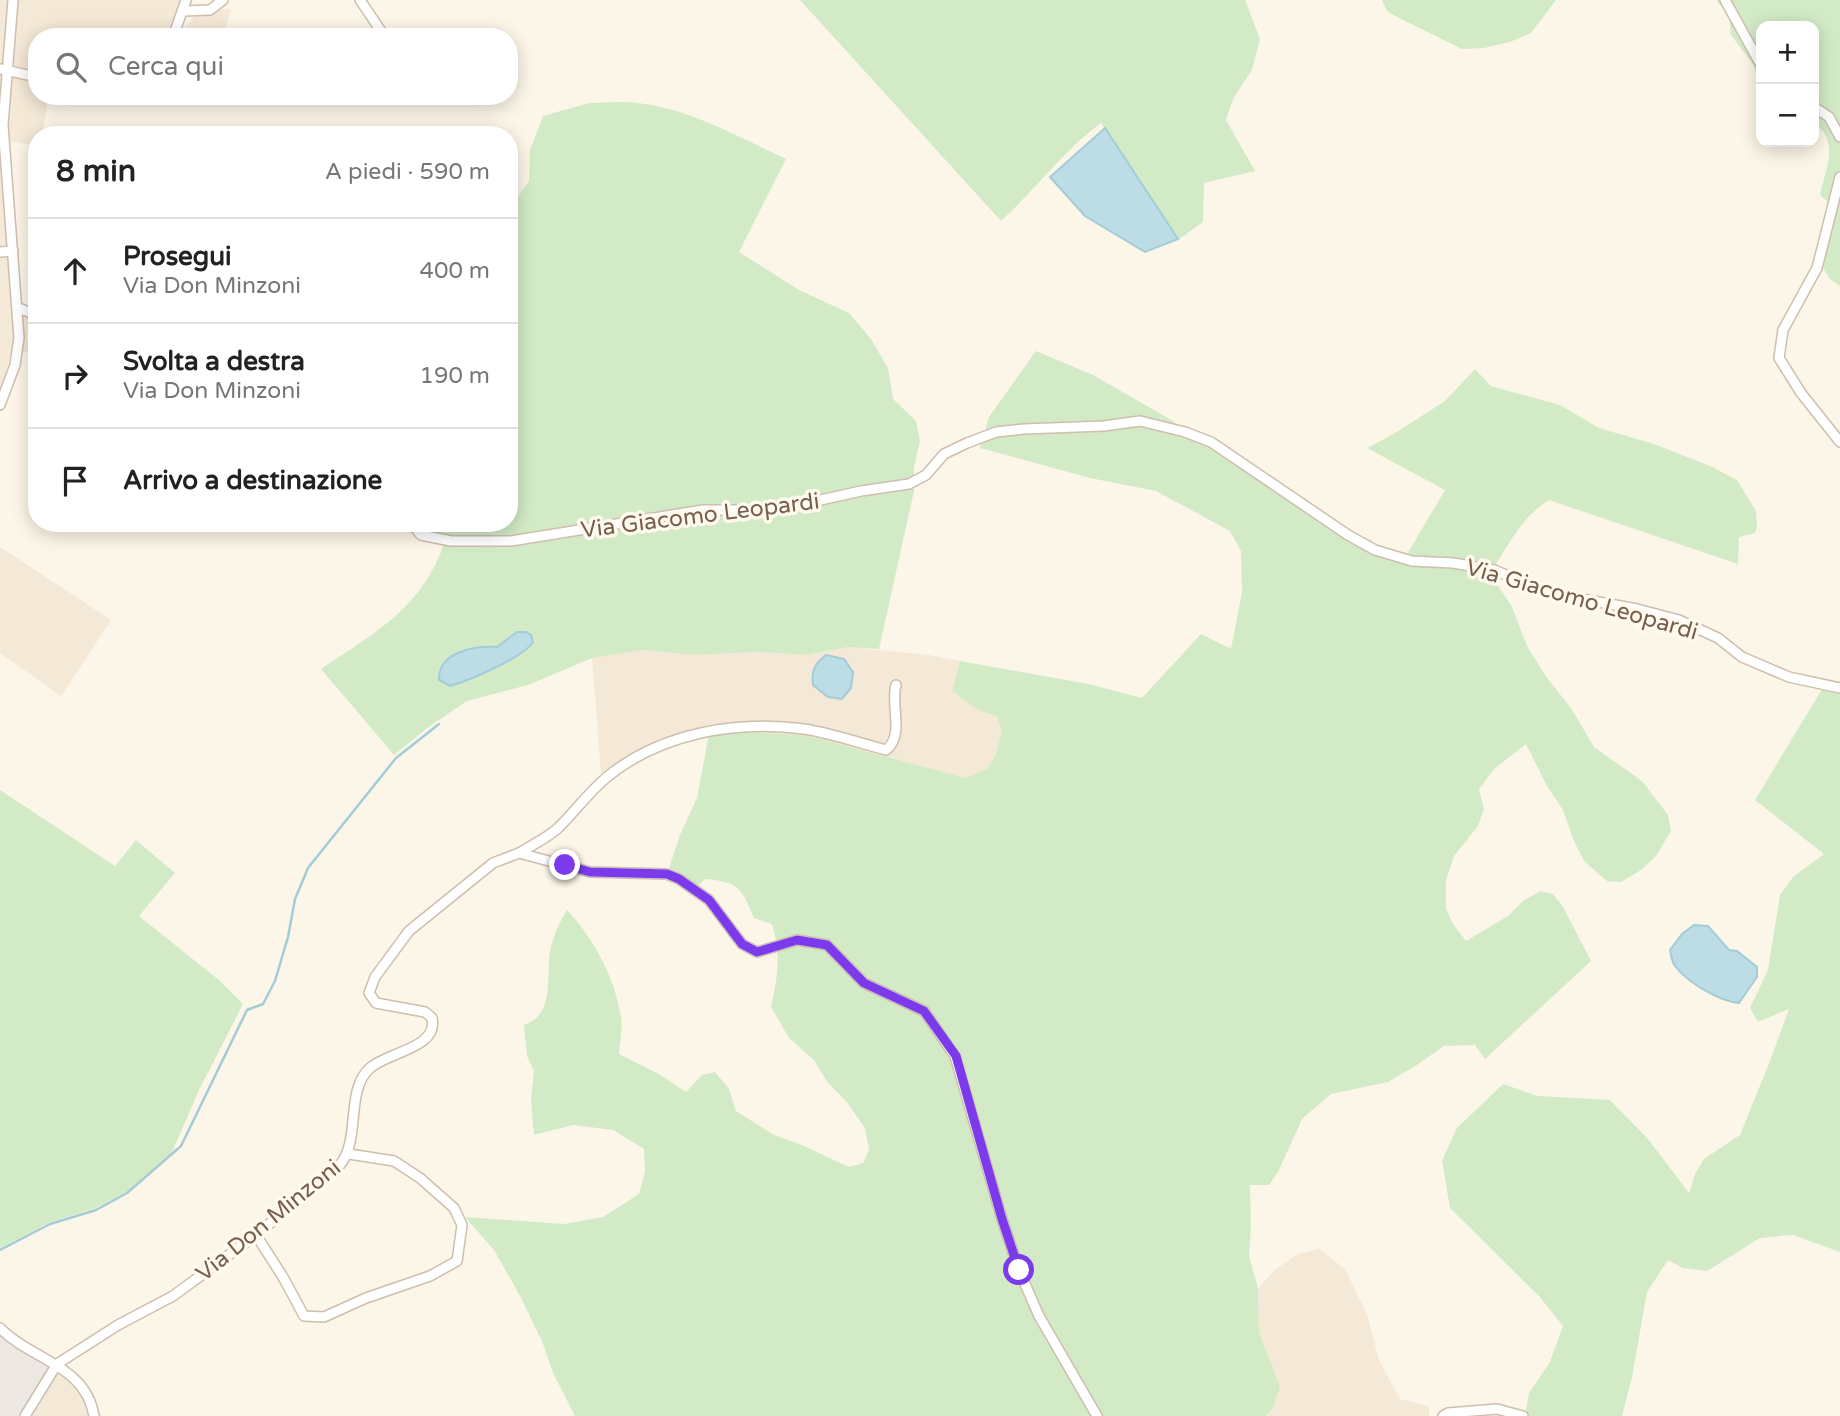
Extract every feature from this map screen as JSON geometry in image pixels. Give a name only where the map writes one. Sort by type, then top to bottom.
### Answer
[{"type":"street","points":[[0,405],[2,392],[18,350],[18,308],[4,125],[3,70],[13,0]]},
{"type":"street","points":[[177,28],[186,0]]},
{"type":"street","points":[[184,11],[210,10],[223,0]]},
{"type":"street","points":[[360,0],[379,28]]},
{"type":"street","points":[[1725,0],[1756,56]]},
{"type":"street","points":[[3,70],[28,75]]},
{"type":"street","points":[[1819,110],[1829,117],[1840,137]]},
{"type":"street","points":[[1840,177],[1817,268],[1783,330],[1779,358],[1801,393],[1840,442]]},
{"type":"street","points":[[0,252],[13,251]]},
{"type":"street","points":[[18,308],[28,312]]},
{"type":"street","name":"Via Giacomo Leopardi","points":[[418,532],[421,535],[451,541],[511,541],[703,510],[776,510],[861,491],[909,484],[926,475],[944,454],[996,432],[1104,426],[1140,421],[1185,432],[1210,442],[1348,535],[1375,550],[1412,561],[1453,563],[1494,570],[1550,593],[1637,609],[1679,621],[1718,638],[1742,657],[1789,677],[1840,688]]},
{"type":"street","points":[[519,853],[558,828],[582,800],[609,776],[645,752],[696,734],[721,728],[806,729],[886,750],[896,734],[893,704],[896,685]]},
{"type":"street","points":[[519,853],[590,872],[667,874],[709,900],[742,944],[752,951],[757,952],[797,940],[827,945],[864,983],[924,1011],[956,1056],[1002,1219],[1039,1317],[1097,1416]]},
{"type":"street","name":"Via Don Minzoni","points":[[57,1364],[118,1325],[173,1296],[256,1235],[335,1171],[349,1154],[360,1080],[376,1063],[430,1037],[435,1028],[432,1018],[425,1013],[376,1003],[369,993],[375,977],[409,931],[493,863],[519,853]]},
{"type":"street","points":[[256,1235],[304,1316],[324,1317],[366,1298],[430,1276],[457,1261],[463,1225],[454,1208],[420,1178],[394,1161],[349,1154]]},
{"type":"street","points":[[0,1328],[23,1348],[57,1364],[83,1387],[94,1416]]},
{"type":"street","points":[[25,1416],[57,1364]]},
{"type":"street","points":[[1443,1416],[1470,1410],[1497,1409],[1523,1416]]},
{"type":"shaded area","points":[[0,0],[11,0],[3,74],[13,344],[0,388]]},
{"type":"shaded area","points":[[16,0],[182,0],[180,13],[172,28],[28,28],[28,72],[10,68]]},
{"type":"shaded area","points":[[231,9],[226,28],[184,28],[199,12]]},
{"type":"shaded area","points":[[9,76],[28,78],[28,105],[47,105],[43,126],[28,126],[28,144],[9,141]]},
{"type":"shaded area","points":[[18,308],[28,311],[28,353],[22,351]]},
{"type":"shaded area","points":[[0,547],[111,620],[61,696],[0,653]]},
{"type":"shaded area","points":[[848,647],[929,655],[960,661],[952,691],[977,709],[997,717],[1002,730],[996,754],[988,768],[966,778],[805,735],[721,731],[676,745],[601,775],[592,658],[644,650],[692,655],[756,652],[807,655]]},
{"type":"shaded area","points":[[1319,1249],[1345,1269],[1367,1314],[1379,1360],[1400,1399],[1429,1406],[1429,1416],[1266,1416],[1273,1408],[1280,1387],[1259,1332],[1258,1288],[1276,1269],[1298,1254]]},
{"type":"shaded area","points":[[0,1329],[61,1371],[33,1416],[0,1416]]},
{"type":"shaded area","points":[[61,1371],[96,1403],[101,1416],[33,1416]]},
{"type":"green space","points":[[800,0],[1245,0],[1260,39],[1252,70],[1233,99],[1226,120],[1255,171],[1204,183],[1203,222],[1179,239],[1101,123],[1074,146],[1001,221]]},
{"type":"green space","points":[[1382,0],[1556,0],[1531,33],[1510,42],[1484,48],[1462,49],[1387,11]]},
{"type":"green space","points":[[1716,0],[1840,0],[1840,286],[1829,278],[1820,262],[1834,207],[1820,195],[1828,165],[1829,146],[1819,127],[1819,21],[1756,21],[1756,72],[1731,35],[1729,15]]},
{"type":"green space","points":[[632,102],[657,106],[714,125],[786,159],[739,252],[799,290],[849,313],[871,339],[888,368],[893,399],[916,421],[920,441],[914,467],[914,491],[879,649],[848,647],[807,655],[756,652],[692,655],[644,650],[592,658],[528,685],[467,701],[394,755],[321,669],[395,616],[411,601],[424,583],[436,564],[445,541],[420,540],[420,532],[518,532],[518,197],[529,181],[530,150],[543,116],[589,103]]},
{"type":"green space","points":[[1036,351],[1093,375],[1168,418],[1246,469],[1334,533],[1369,551],[1402,563],[1445,490],[1367,448],[1445,401],[1475,369],[1491,386],[1560,405],[1599,428],[1654,444],[1710,466],[1737,480],[1756,511],[1757,527],[1755,533],[1739,537],[1738,564],[1549,500],[1523,523],[1490,574],[1511,605],[1527,646],[1547,678],[1571,708],[1594,747],[1642,781],[1668,815],[1671,831],[1656,856],[1641,870],[1621,882],[1607,881],[1584,861],[1563,810],[1547,786],[1526,744],[1494,769],[1479,789],[1484,809],[1478,826],[1454,856],[1446,880],[1446,909],[1453,924],[1466,941],[1508,916],[1523,901],[1540,891],[1553,894],[1562,905],[1591,961],[1485,1059],[1475,1045],[1444,1046],[1388,1082],[1331,1094],[1302,1119],[1278,1172],[1269,1185],[1250,1185],[1249,1256],[1258,1288],[1259,1332],[1280,1387],[1273,1408],[1266,1416],[575,1416],[520,1296],[494,1250],[465,1217],[564,1224],[603,1217],[639,1194],[645,1172],[644,1149],[613,1130],[573,1125],[534,1135],[531,1099],[534,1071],[527,1056],[524,1025],[541,1013],[545,1004],[551,946],[567,910],[586,933],[608,973],[622,1021],[619,1054],[659,1074],[686,1092],[702,1075],[715,1072],[729,1089],[736,1111],[774,1135],[849,1167],[863,1163],[869,1150],[865,1128],[846,1101],[828,1083],[814,1060],[789,1038],[771,1007],[778,965],[772,924],[754,918],[742,893],[726,882],[705,879],[694,890],[667,874],[680,835],[697,798],[709,734],[721,731],[805,735],[966,778],[988,768],[996,754],[1002,730],[997,717],[977,709],[952,691],[960,661],[1088,684],[1142,698],[1201,634],[1231,649],[1242,592],[1241,551],[1230,531],[1156,491],[1090,478],[980,448],[989,417]]},
{"type":"green space","points":[[1824,686],[1840,690],[1840,1252],[1793,1235],[1760,1238],[1707,1271],[1683,1268],[1668,1260],[1647,1292],[1622,1416],[1525,1416],[1529,1393],[1550,1362],[1563,1326],[1539,1296],[1450,1208],[1442,1161],[1457,1128],[1503,1084],[1537,1096],[1610,1100],[1648,1139],[1689,1193],[1695,1174],[1704,1159],[1740,1135],[1789,1009],[1758,1022],[1750,1008],[1768,970],[1780,895],[1793,877],[1824,854],[1755,800]]},
{"type":"green space","points":[[0,790],[115,866],[136,840],[175,873],[139,916],[220,981],[243,1004],[199,1090],[172,1152],[126,1192],[96,1208],[50,1222],[0,1248]]},
{"type":"water","points":[[1105,128],[1178,239],[1145,252],[1085,216],[1050,177]]},
{"type":"water","points":[[517,632],[531,635],[533,642],[508,661],[450,686],[439,680],[440,670],[451,657],[469,649],[497,647]]},
{"type":"water","points":[[826,655],[844,659],[853,672],[851,688],[842,699],[828,697],[813,685],[815,668]]},
{"type":"water","points":[[1694,925],[1708,926],[1729,950],[1737,951],[1757,967],[1757,977],[1739,1003],[1722,999],[1704,990],[1688,979],[1674,964],[1670,950],[1682,934]]},
{"type":"waterway","points":[[0,1250],[50,1224],[96,1210],[127,1193],[181,1146],[247,1010],[263,1004],[275,981],[288,937],[295,899],[308,868],[396,758],[439,724]]},
{"type":"route","points":[[565,865],[590,872],[667,874],[709,900],[742,944],[752,951],[757,952],[797,940],[827,945],[864,983],[924,1011],[956,1056],[1019,1270]]}]
